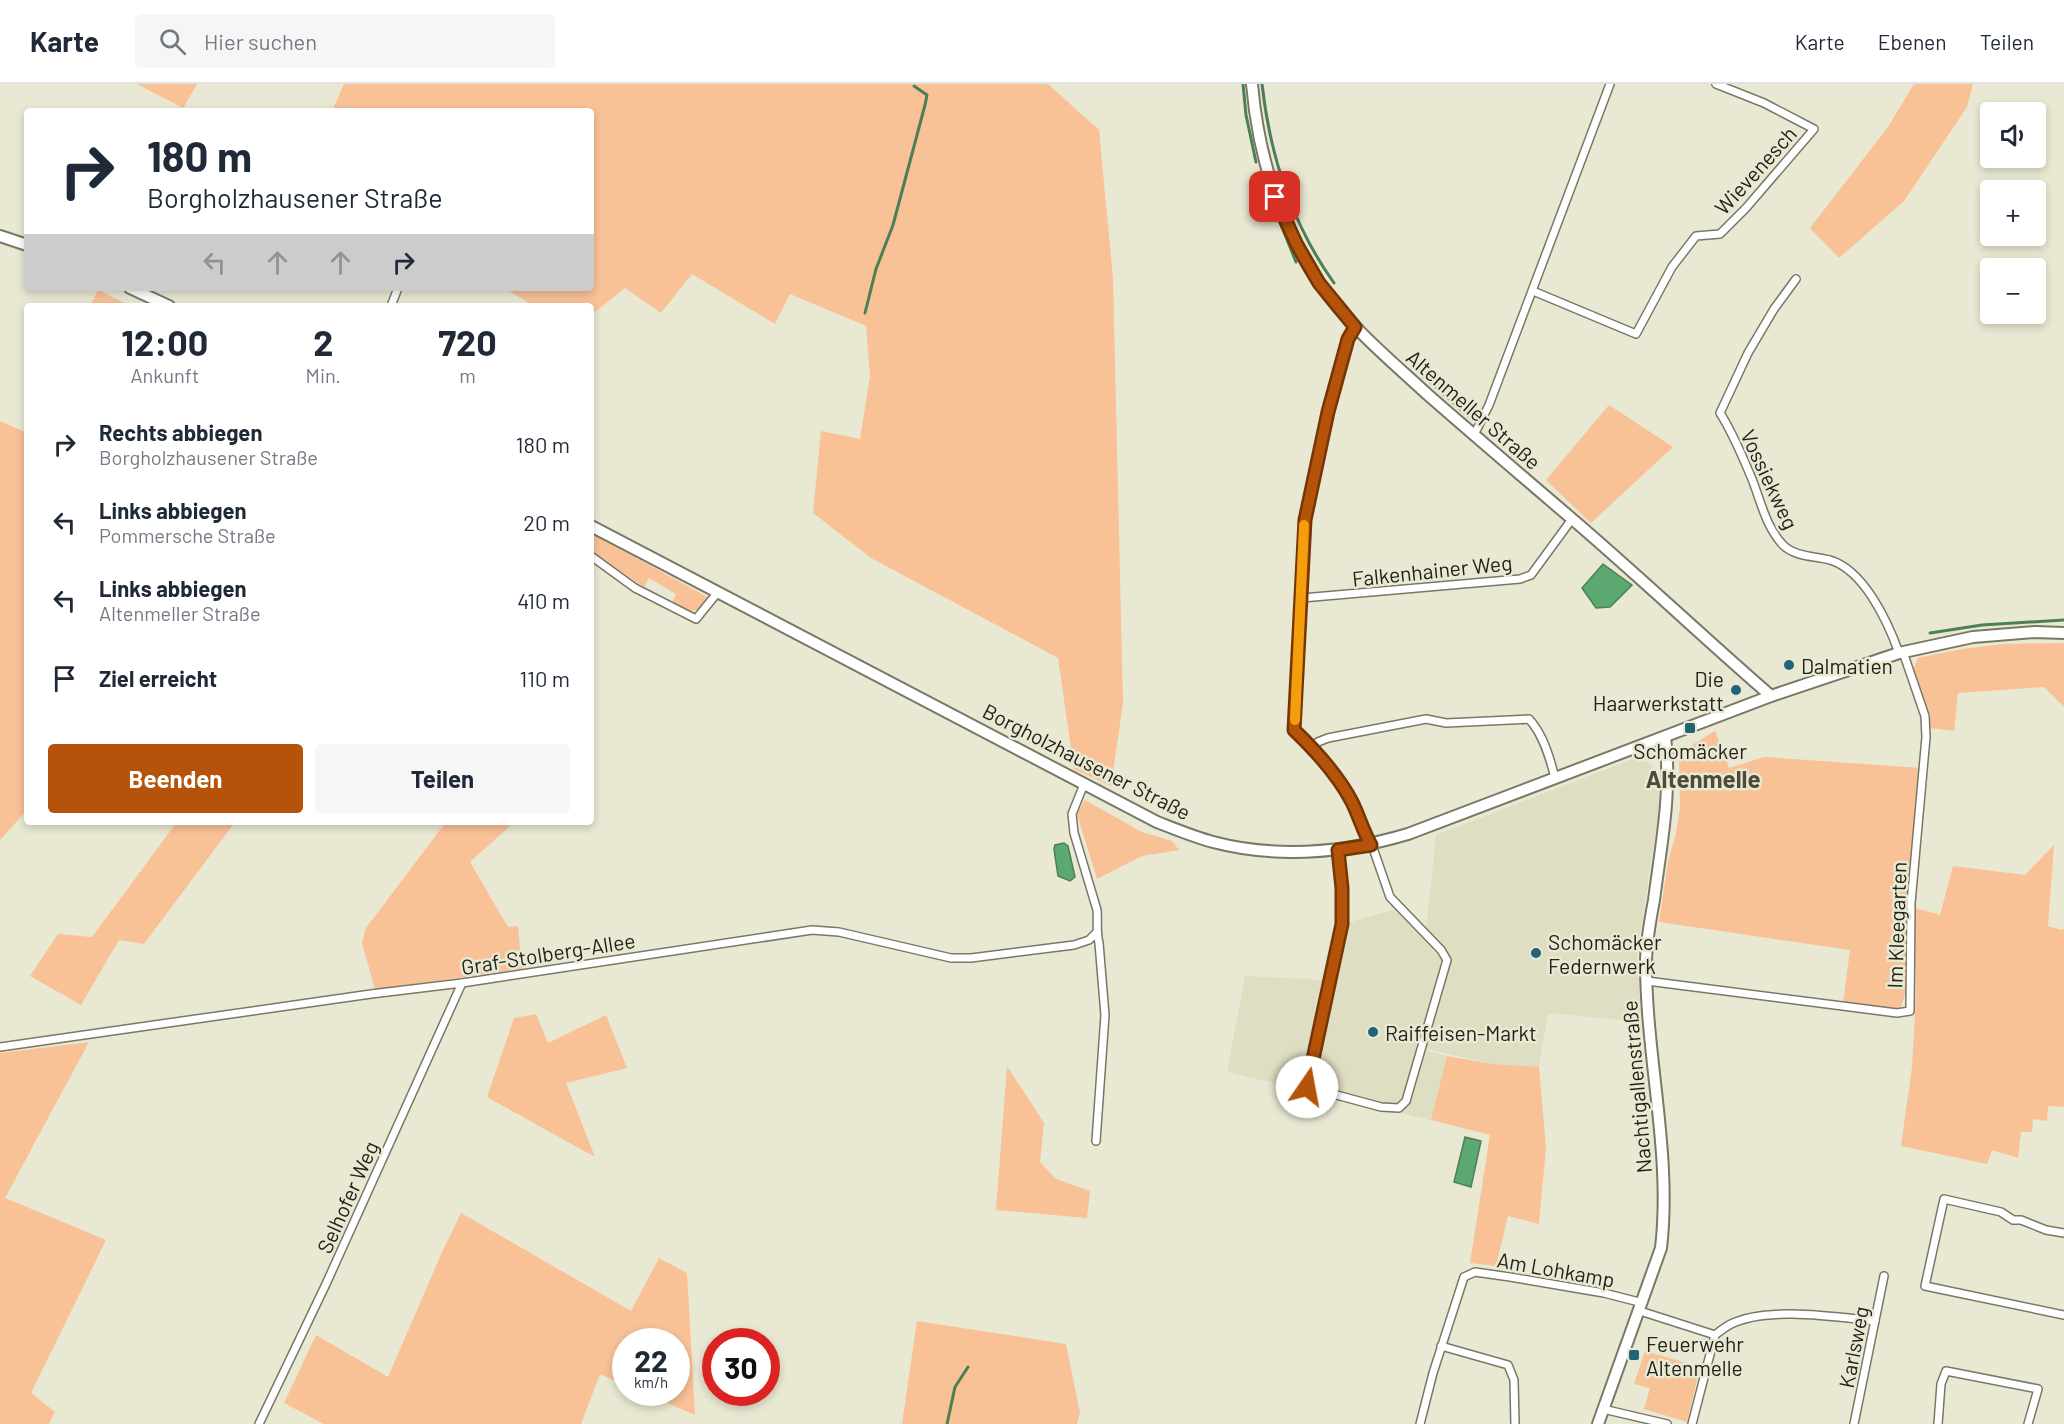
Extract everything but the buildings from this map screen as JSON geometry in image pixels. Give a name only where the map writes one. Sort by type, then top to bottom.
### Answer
[{"type":"main road","name":"Altenmeller Straße","points":[[1252,84],[1255,117],[1275,197],[1297,245],[1319,283],[1355,327],[1474,435],[1771,696]]},
{"type":"main road","points":[[0,236],[24,244]]},
{"type":"main road","points":[[136,291],[162,303]]},
{"type":"main road","name":"Borgholzhausener Straße","points":[[594,528],[1157,822],[1211,842],[1259,850],[1301,852],[1371,845],[1408,834],[1771,696],[1901,652],[1973,637],[2064,633]]},
{"type":"main road","name":"Nachtigallenstraße","points":[[1598,1424],[1661,1248],[1665,1208],[1646,962],[1649,927],[1667,812],[1668,780],[1665,737]]},
{"type":"street","points":[[1474,435],[1485,416],[1610,84]]},
{"type":"street","name":"Wievenesch","points":[[1533,291],[1636,334],[1671,267],[1696,236],[1720,234],[1746,208],[1814,129],[1764,103],[1716,84]]},
{"type":"street","name":"Vossiekweg","points":[[1796,279],[1774,309],[1748,353],[1720,413],[1752,478],[1772,531],[1784,546],[1795,553],[1840,564],[1850,570],[1867,591],[1901,652]]},
{"type":"street","points":[[1338,850],[1342,888],[1342,924],[1307,1087],[1381,1107],[1399,1108],[1406,1101],[1447,960],[1441,950],[1390,897],[1371,845],[1342,785],[1314,749],[1294,730],[1299,613],[1302,598],[1302,558],[1307,509],[1328,412],[1348,339],[1355,327]]},
{"type":"street","name":"Falkenhainer Weg","points":[[1302,598],[1437,587],[1531,576],[1572,519]]},
{"type":"street","points":[[594,558],[635,588],[696,619],[718,592]]},
{"type":"street","name":"Im Kleegarten","points":[[1647,981],[1897,1013],[1910,1011],[1911,903],[1926,737],[1925,716],[1901,652]]},
{"type":"street","points":[[1314,749],[1318,742],[1328,738],[1426,719],[1446,723],[1529,719],[1543,742],[1555,778]]},
{"type":"street","points":[[1084,784],[1072,814],[1074,832],[1097,910],[1096,933],[1099,943],[1105,1015],[1096,1141]]},
{"type":"street","name":"Graf-Stolberg-Allee","points":[[0,1047],[462,983],[812,930],[839,932],[951,958],[971,958],[1074,945],[1089,940],[1096,933]]},
{"type":"street","name":"Selhofer Weg","points":[[259,1424],[326,1284],[462,983]]},
{"type":"street","points":[[2064,1233],[2036,1227],[2021,1220],[2013,1220],[2001,1212],[1944,1199],[1925,1286],[2064,1315]]},
{"type":"street","name":"Am Lohkamp","points":[[1420,1424],[1441,1346],[1464,1277],[1475,1272],[1584,1289],[1641,1307],[1715,1335]]},
{"type":"street","name":"Karlsweg","points":[[1854,1424],[1884,1276]]},
{"type":"street","points":[[1692,1424],[1715,1335],[1732,1323],[1764,1316],[1821,1315],[1875,1321]]},
{"type":"street","points":[[1441,1346],[1508,1365],[1514,1380],[1515,1424]]},
{"type":"street","points":[[1938,1424],[1941,1384],[1946,1371],[2038,1389],[2028,1424]]},
{"type":"street","points":[[1603,1409],[1667,1424]]},
{"type":"shaded area","points":[[137,84],[197,84],[183,108]]},
{"type":"shaded area","points":[[344,84],[1048,84],[1099,130],[1113,278],[1123,703],[1111,786],[1074,769],[1058,658],[871,558],[813,513],[821,431],[860,439],[870,376],[866,326],[790,294],[775,324],[692,274],[661,313],[625,288],[594,313],[594,303],[528,303],[510,291],[594,291],[594,108],[333,108]]},
{"type":"shaded area","points":[[1914,84],[1973,84],[1967,107],[1904,201],[1839,258],[1810,228],[1888,127]]},
{"type":"shaded area","points":[[98,291],[100,291],[125,303],[92,303]]},
{"type":"shaded area","points":[[1609,405],[1673,447],[1591,523],[1546,480]]},
{"type":"shaded area","points":[[0,421],[24,432],[24,813],[0,840]]},
{"type":"shaded area","points":[[594,535],[709,598],[702,608],[690,612],[672,603],[676,594],[649,578],[644,587],[594,553]]},
{"type":"shaded area","points":[[1603,564],[1632,585],[1610,607],[1596,608],[1582,588]]},
{"type":"shaded area","points":[[2064,643],[2064,707],[2044,687],[1958,693],[1954,731],[1930,728],[1930,714],[1913,670],[1918,658],[1962,649],[2005,644]]},
{"type":"shaded area","points":[[1715,731],[1729,768],[1764,757],[1921,768],[1908,896],[1906,987],[1900,1010],[1843,1003],[1850,950],[1659,922],[1668,862],[1680,807],[1679,753]]},
{"type":"shaded area","name":"Schomäcker Federnwerk","points":[[1638,757],[1652,765],[1659,792],[1658,816],[1637,954],[1641,1022],[1548,1013],[1539,1067],[1492,1064],[1427,1049],[1443,984],[1425,1050],[1447,1056],[1431,1120],[1227,1072],[1245,976],[1322,980],[1336,923],[1351,922],[1395,909],[1447,965],[1449,956],[1426,930],[1436,835]]},
{"type":"shaded area","points":[[1085,800],[1142,832],[1172,841],[1179,850],[1142,856],[1097,879],[1077,814]]},
{"type":"shaded area","points":[[175,825],[233,825],[144,944],[119,940],[81,1005],[30,976],[58,934],[92,937]]},
{"type":"shaded area","points":[[444,825],[510,826],[470,862],[508,927],[518,926],[522,969],[375,989],[362,943],[366,928]]},
{"type":"shaded area","points":[[1064,843],[1068,846],[1075,877],[1070,881],[1058,876],[1054,849],[1055,845]]},
{"type":"shaded area","points":[[2054,845],[2048,926],[2064,929],[2064,1107],[2048,1106],[2047,1121],[2033,1119],[2032,1132],[2021,1132],[2018,1158],[1992,1150],[1987,1164],[1901,1146],[1912,1067],[1916,997],[1915,908],[1940,915],[1953,866],[2025,875]]},
{"type":"shaded area","points":[[536,1014],[548,1043],[606,1015],[627,1068],[566,1083],[595,1157],[487,1097],[514,1018]]},
{"type":"shaded area","points":[[89,1042],[5,1198],[106,1240],[31,1393],[55,1412],[49,1424],[0,1424],[0,1053]]},
{"type":"shaded area","points":[[1447,1056],[1492,1064],[1539,1067],[1546,1148],[1539,1224],[1508,1216],[1496,1266],[1470,1263],[1490,1135],[1431,1120]]},
{"type":"shaded area","points":[[1007,1066],[1044,1123],[1040,1162],[1056,1179],[1090,1191],[1087,1218],[996,1210]]},
{"type":"shaded area","points":[[1465,1137],[1481,1141],[1471,1187],[1454,1182]]},
{"type":"shaded area","points":[[461,1213],[631,1311],[659,1258],[687,1273],[695,1415],[674,1406],[690,1406],[690,1328],[612,1328],[612,1379],[600,1374],[581,1424],[324,1424],[284,1403],[316,1335],[388,1377]]},
{"type":"shaded area","points":[[917,1321],[1066,1344],[1080,1413],[1077,1424],[902,1424]]},
{"type":"shaded area","points":[[1645,1351],[1700,1367],[1687,1422],[1644,1409],[1650,1388],[1634,1384]]},
{"type":"waterway","points":[[1243,84],[1246,115],[1256,162]]},
{"type":"waterway","points":[[1262,84],[1271,137],[1285,188],[1306,237],[1334,283]]},
{"type":"waterway","points":[[865,313],[876,269],[893,225],[925,105],[927,95],[914,86]]},
{"type":"waterway","points":[[1261,175],[1296,262]]},
{"type":"waterway","points":[[1422,375],[1468,416]]},
{"type":"waterway","points":[[1930,633],[1982,625],[2064,620]]},
{"type":"waterway","points":[[947,1424],[955,1387],[968,1367]]},
{"type":"slow traffic","points":[[1295,720],[1304,525]]},
{"type":"place","name":"Dalmatien","points":[[1789,665]]},
{"type":"place","name":"Die Haarwerkstatt","points":[[1736,690]]},
{"type":"place","name":"Schomäcker","points":[[1690,728]]},
{"type":"place","name":"Schomäcker Federnwerk","points":[[1536,953]]},
{"type":"place","name":"Raiffeisen-Markt","points":[[1373,1032]]},
{"type":"place","name":"Feuerwehr Altenmelle","points":[[1634,1355]]},
{"type":"district","name":"Altenmelle","points":[[1703,778]]},
{"type":"route","points":[[1275,197],[1297,245],[1319,283],[1355,327],[1348,339],[1328,412],[1305,520],[1294,730],[1314,749],[1342,785],[1371,845],[1338,850],[1342,888],[1342,924],[1307,1087]]}]
